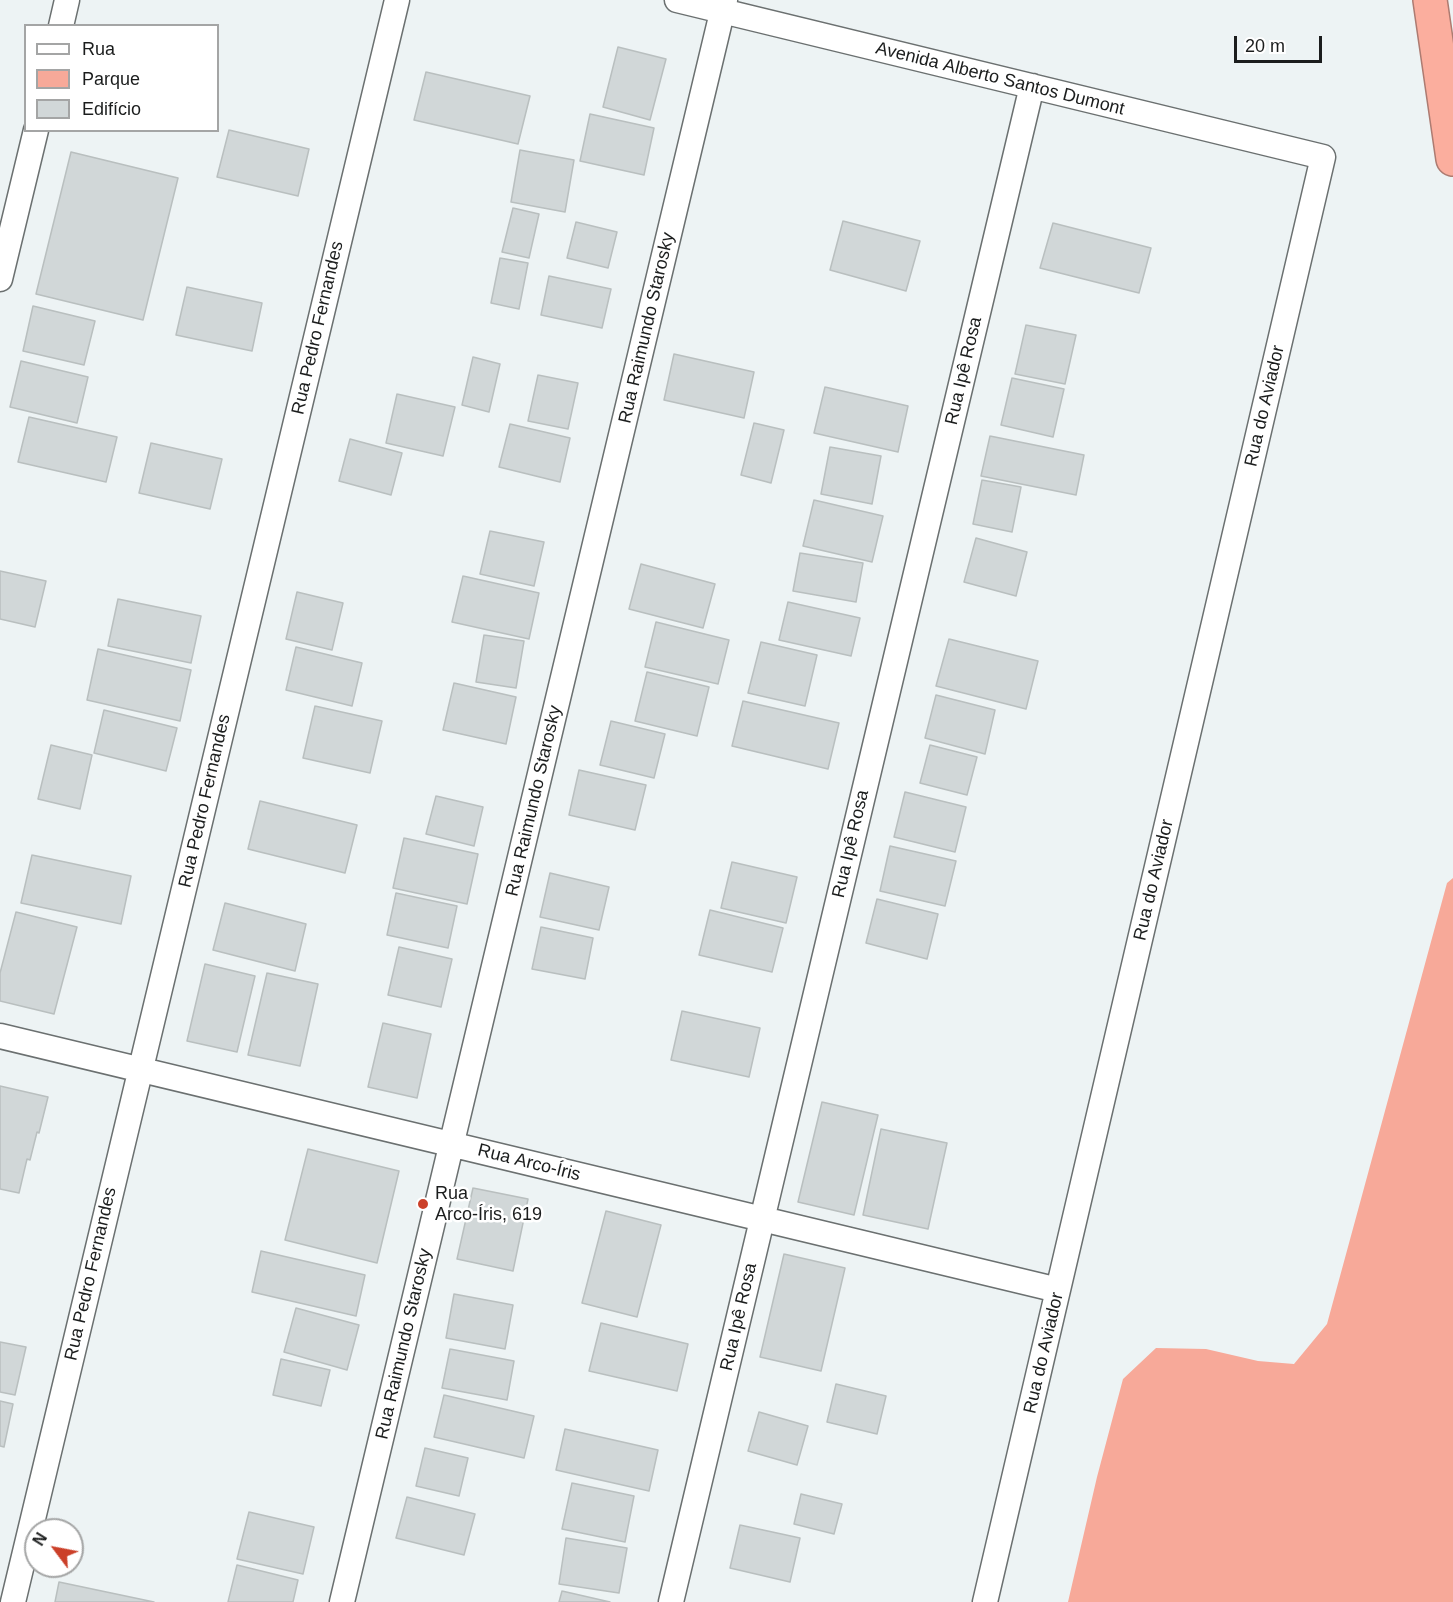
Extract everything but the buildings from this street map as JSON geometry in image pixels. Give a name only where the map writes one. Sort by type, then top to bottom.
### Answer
[{"type":"highway","points":[[1430,0],[1453,159]]},
{"type":"street","points":[[61,24],[67,0]]},
{"type":"street","name":"Rua Pedro Fernandes","points":[[13,1602],[397,0]]},
{"type":"street","name":"Avenida Alberto Santos Dumont","points":[[677,0],[724,6],[1032,86],[1323,157]]},
{"type":"street","name":"Rua Raimundo Starosky","points":[[342,1602],[724,6]]},
{"type":"street","name":"Rua Ipê Rosa","points":[[671,1602],[1032,86]]},
{"type":"street","points":[[0,279],[36,132]]},
{"type":"street","name":"Rua do Aviador","points":[[985,1602],[1323,157]]},
{"type":"street","name":"Rua Arco-Íris","points":[[0,1036],[1058,1290]]},
{"type":"green space","points":[[1453,878],[1453,1602],[1068,1602],[1123,1379],[1156,1348],[1206,1349],[1258,1361],[1294,1364],[1327,1324],[1447,883]]},
{"type":"place","name":"Rua Arco-Íris, 619","points":[[423,1204]]}]
